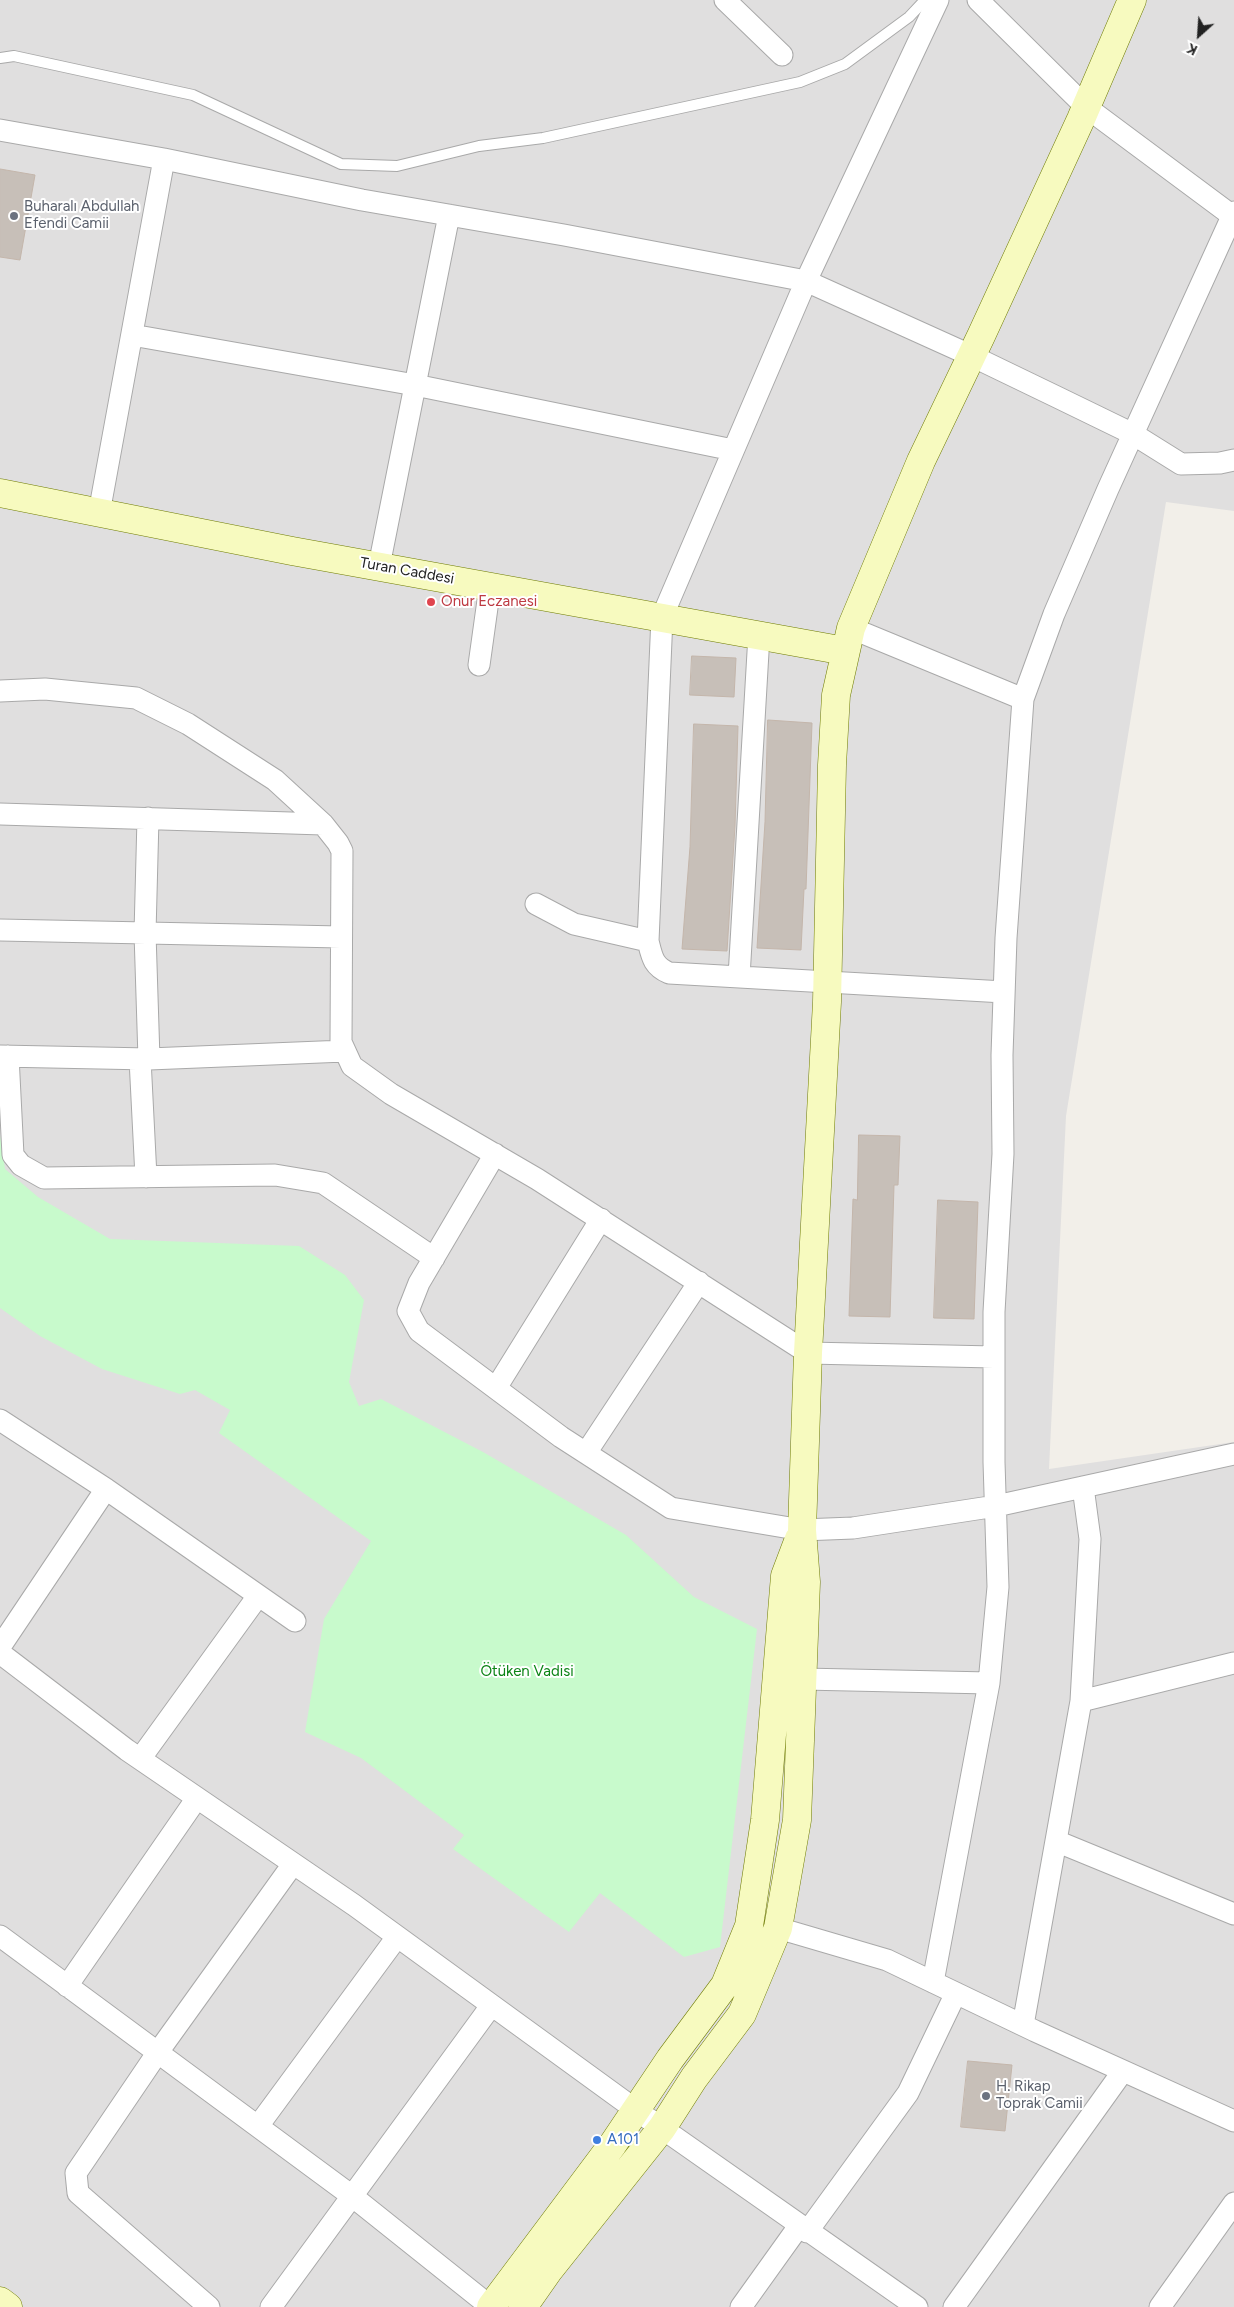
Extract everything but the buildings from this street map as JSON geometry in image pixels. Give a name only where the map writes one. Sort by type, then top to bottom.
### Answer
[{"type":"street","points":[[725,0],[782,55]]},
{"type":"street","points":[[938,0],[806,281],[662,617],[648,941],[653,962],[660,969],[669,973],[1004,992]]},
{"type":"street","points":[[933,1982],[989,1683],[998,1587],[994,1312],[1003,1154],[1002,1055],[1004,992],[1023,698],[1054,614],[1133,434],[1233,215],[1086,107],[978,0]]},
{"type":"street","points":[[523,2307],[549,2270],[662,2128],[694,2078],[742,2014],[778,1928],[797,1820],[806,1582],[802,1530],[808,1353],[828,982],[832,765],[836,696],[848,639],[921,461],[972,356],[1086,107],[1132,0]]},
{"type":"street","points":[[0,130],[164,159],[362,200],[806,281],[972,356],[1133,434],[1181,464],[1220,463],[1234,460]]},
{"type":"street","points":[[99,513],[164,159]]},
{"type":"street","points":[[379,566],[449,216]]},
{"type":"street","points":[[132,334],[415,385],[733,450]]},
{"type":"street","name":"Turan Caddesi","points":[[0,493],[379,566],[759,635],[848,639]]},
{"type":"street","points":[[478,665],[490,586]]},
{"type":"street","points":[[739,977],[759,635]]},
{"type":"street","points":[[848,639],[1023,698]]},
{"type":"street","points":[[0,691],[45,689],[136,698],[188,724],[276,780],[323,824],[338,843],[342,852],[341,1042],[352,1066],[391,1094],[495,1154],[601,1219],[808,1353],[994,1356]]},
{"type":"street","points":[[0,814],[323,824]]},
{"type":"street","points":[[146,1177],[144,1059],[148,818]]},
{"type":"street","points":[[536,904],[574,924],[648,941]]},
{"type":"street","points":[[0,930],[341,938]]},
{"type":"street","points":[[345,1052],[144,1059],[4,1056],[13,1155],[21,1165],[44,1178],[275,1175],[323,1183],[434,1258]]},
{"type":"street","points":[[495,1154],[419,1283],[408,1311],[419,1331],[586,1453],[671,1508],[802,1530],[853,1528],[996,1506],[1234,1454]]},
{"type":"street","points":[[496,1388],[601,1219]]},
{"type":"street","points":[[586,1453],[698,1282]]},
{"type":"street","points":[[0,1420],[106,1489],[295,1622]]},
{"type":"street","points":[[1023,2025],[1080,1701],[1090,1539],[1084,1487]]},
{"type":"street","points":[[0,1647],[106,1489]]},
{"type":"street","points":[[0,1936],[352,2196],[491,2307],[725,1985],[749,1926],[764,1820],[785,1576],[802,1530]]},
{"type":"street","points":[[140,1759],[258,1596]]},
{"type":"street","points":[[0,1653],[140,1759],[397,1937],[636,2110],[916,2307]]},
{"type":"street","points":[[1080,1701],[1234,1663]]},
{"type":"street","points":[[802,1679],[989,1683]]},
{"type":"street","points":[[67,1986],[197,1798]]},
{"type":"street","points":[[1056,1841],[1233,1910]]},
{"type":"street","points":[[209,2307],[78,2193],[76,2173],[158,2052],[293,1864]]},
{"type":"street","points":[[778,1928],[887,1960],[1023,2025],[1234,2121]]},
{"type":"street","points":[[258,2126],[397,1937]]},
{"type":"street","points":[[741,2307],[908,2092],[956,1993]]},
{"type":"street","points":[[271,2307],[491,2006]]},
{"type":"street","points":[[954,2307],[1123,2071]]},
{"type":"street","points":[[1160,2307],[1234,2203]]},
{"type":"street","points":[[0,2301],[8,2307]]},
{"type":"lane","points":[[0,58],[14,56],[193,95],[341,164],[396,166],[479,146],[543,138],[800,82],[846,64],[909,17],[925,0]]},
{"type":"shaded area","points":[[0,0],[1234,0],[1234,511],[1166,502],[1066,1116],[1049,1469],[1234,1442],[1234,2307],[0,2307]]},
{"type":"green space","name":"Ötüken Vadisi","points":[[0,1135],[5,1169],[38,1197],[110,1239],[299,1246],[345,1275],[364,1300],[349,1382],[359,1406],[381,1399],[483,1452],[626,1535],[694,1597],[757,1629],[720,1947],[684,1957],[600,1893],[569,1932],[453,1849],[464,1835],[361,1758],[305,1732],[324,1619],[371,1541],[219,1433],[230,1410],[195,1390],[180,1394],[102,1369],[40,1336],[0,1308]]},
{"type":"place","name":"Buharalı Abdullah Efendi Camii","points":[[14,216]]},
{"type":"place","name":"Onur Eczanesi","points":[[431,602]]},
{"type":"place","name":"H. Rikap Toprak Camii","points":[[986,2096]]},
{"type":"place","name":"A101","points":[[597,2140]]}]
